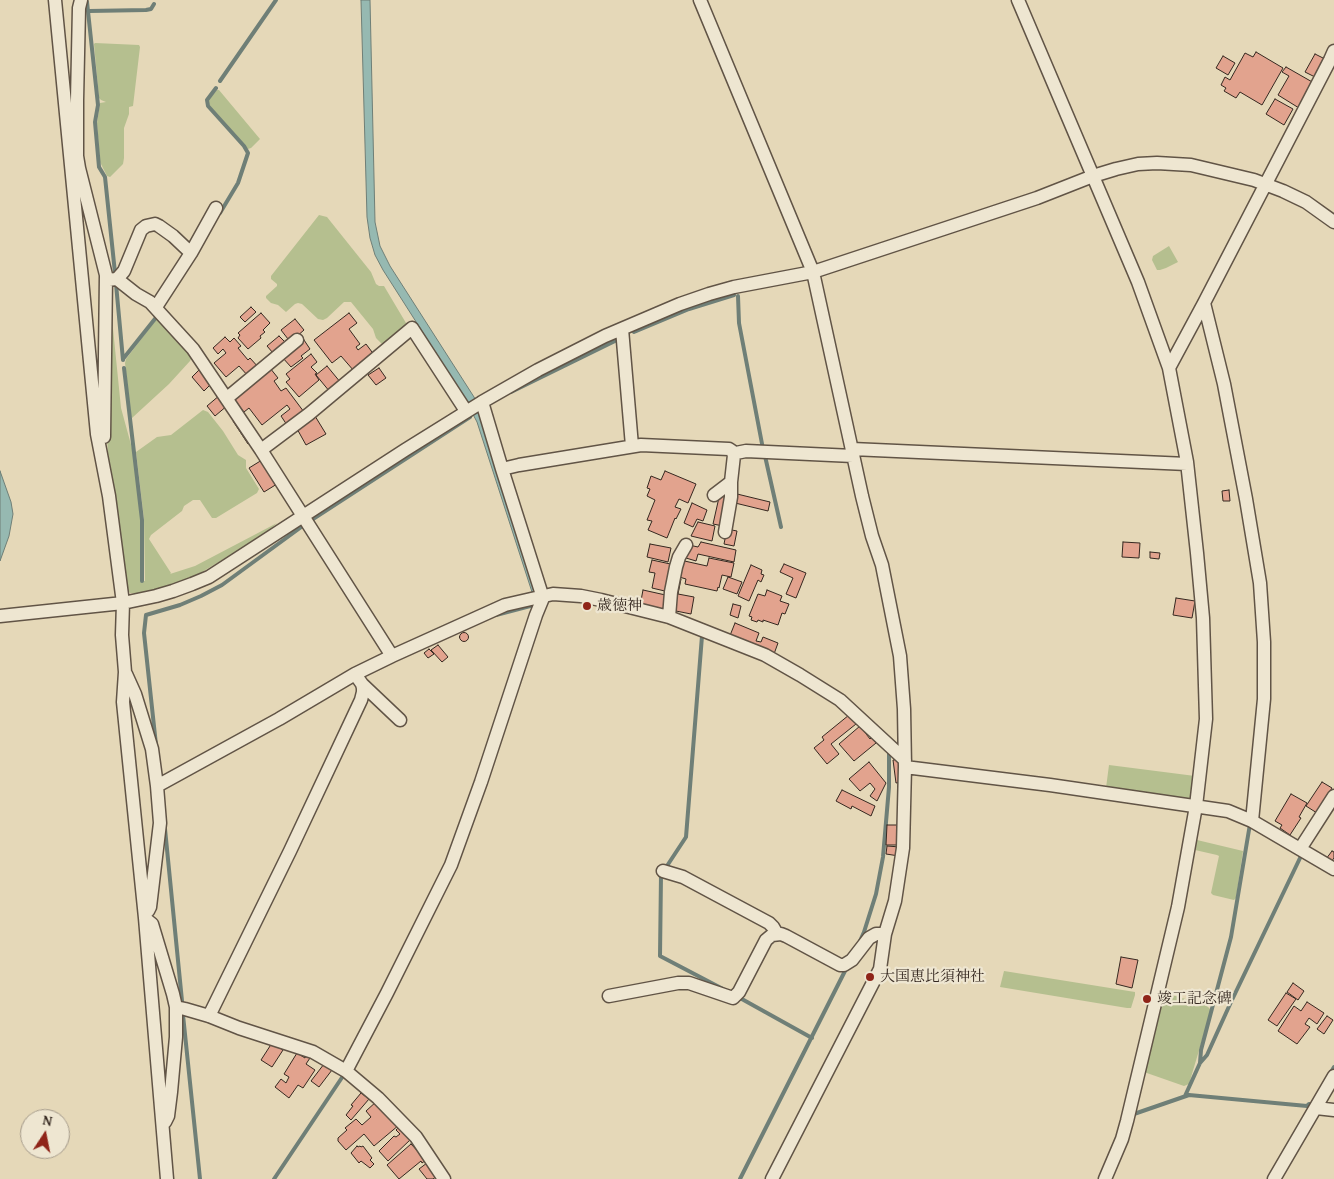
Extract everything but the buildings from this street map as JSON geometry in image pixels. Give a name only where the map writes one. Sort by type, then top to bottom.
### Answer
[{"type":"street","points":[[54,0],[73,156],[97,434],[109,496],[123,603],[122,635],[125,672],[123,702],[145,918],[167,1179]]},
{"type":"street","points":[[81,0],[79,8],[73,156],[79,168],[105,266],[112,279],[150,302],[193,349],[304,516],[392,656]]},
{"type":"street","points":[[700,0],[813,272],[852,452],[869,524],[882,565],[900,656],[904,709],[903,848],[895,901],[885,934],[880,969],[772,1179]]},
{"type":"street","points":[[1018,0],[1138,282],[1169,368],[1187,464],[1203,618],[1206,719],[1196,806],[1178,907],[1127,1121],[1122,1139],[1105,1179]]},
{"type":"street","points":[[1169,368],[1334,51]]},
{"type":"street","points":[[0,616],[123,603],[173,591],[209,576],[474,406],[538,370],[622,329],[708,294],[734,287],[813,272],[1037,198],[1116,169],[1138,164],[1157,163],[1192,165],[1266,184],[1306,202],[1334,222]]},
{"type":"street","points":[[156,308],[216,208]]},
{"type":"street","points":[[112,279],[124,270],[143,227],[151,224],[159,226],[173,236],[190,253]]},
{"type":"street","points":[[101,454],[112,279]]},
{"type":"street","points":[[1204,303],[1224,384],[1260,583],[1264,642],[1264,699],[1252,821]]},
{"type":"street","points":[[261,450],[308,414],[412,328],[474,406],[502,469],[543,598],[451,865],[346,1071]]},
{"type":"street","points":[[622,329],[632,446]]},
{"type":"street","points":[[227,398],[297,340]]},
{"type":"street","points":[[502,469],[632,446],[729,449],[734,455],[731,497],[725,532]]},
{"type":"street","points":[[734,455],[740,451],[852,452],[1187,464]]},
{"type":"street","points":[[714,495],[731,482]]},
{"type":"street","points":[[669,617],[676,567],[686,545]]},
{"type":"street","points":[[157,786],[279,719],[359,679],[392,656],[505,605],[543,598],[553,594],[581,596],[669,617],[765,655],[824,689],[845,705],[905,763],[1228,811],[1252,821],[1334,869]]},
{"type":"street","points":[[125,672],[135,694],[152,749],[157,786],[160,823],[150,907],[145,918]]},
{"type":"street","points":[[359,679],[400,720]]},
{"type":"street","points":[[209,1016],[361,700],[364,692],[359,679]]},
{"type":"street","points":[[1300,849],[1334,796]]},
{"type":"street","points":[[664,871],[684,877],[769,923],[776,934]]},
{"type":"street","points":[[145,918],[152,924],[176,1007],[176,1037],[168,1116],[162,1128]]},
{"type":"street","points":[[609,996],[678,983],[689,983],[734,997],[739,992],[766,940],[776,934],[786,936],[840,965],[844,965],[852,960],[869,938],[876,934],[885,934]]},
{"type":"street","points":[[176,1007],[209,1016],[313,1052],[346,1071],[378,1098],[416,1137],[444,1179]]},
{"type":"street","points":[[1274,1179],[1334,1076]]},
{"type":"street","points":[[1316,1108],[1334,1110]]},
{"type":"green space","points":[[95,43],[139,45],[140,47],[133,106],[129,107],[129,114],[124,128],[123,164],[110,177],[107,176],[100,162],[97,123],[100,103],[106,102],[99,98]]},
{"type":"green space","points":[[219,90],[260,139],[251,148],[248,149],[208,105],[208,100]]},
{"type":"green space","points":[[319,215],[327,217],[371,272],[376,284],[384,286],[407,325],[383,345],[376,338],[373,329],[351,302],[344,302],[323,320],[318,319],[302,304],[295,304],[286,312],[266,298],[277,286],[271,279],[271,276]]},
{"type":"green space","points":[[1169,246],[1178,262],[1157,270],[1152,260],[1153,256]]},
{"type":"green space","points":[[110,299],[121,408],[133,452],[141,520],[141,581],[145,581],[144,519],[136,452],[157,437],[171,435],[203,410],[208,412],[223,431],[238,455],[246,460],[246,468],[259,489],[257,493],[216,518],[212,518],[200,500],[193,500],[151,535],[149,539],[170,574],[195,566],[277,523],[265,534],[202,572],[173,585],[138,594],[130,593],[128,590],[108,454]]},
{"type":"green space","points":[[158,317],[163,318],[192,357],[169,384],[132,418],[126,359]]},
{"type":"green space","points":[[1109,765],[1195,776],[1192,801],[1106,788]]},
{"type":"green space","points":[[1197,840],[1243,851],[1236,898],[1234,900],[1211,893],[1219,856],[1195,850]]},
{"type":"green space","points":[[1004,971],[1135,992],[1135,995],[1131,1008],[1127,1008],[1000,987]]},
{"type":"green space","points":[[1162,994],[1176,996],[1207,1006],[1211,1010],[1189,1084],[1184,1086],[1144,1072]]},
{"type":"water","points":[[361,0],[370,0],[375,222],[380,246],[390,266],[474,397],[480,410],[537,591],[532,592],[477,422],[464,397],[375,255],[367,217]]},
{"type":"water","points":[[0,471],[11,502],[13,514],[9,536],[0,561]]},
{"type":"waterway","points":[[220,81],[276,0]]},
{"type":"waterway","points":[[87,2],[98,105],[95,122],[99,167],[105,177],[115,273]]},
{"type":"waterway","points":[[89,11],[146,10],[151,9],[154,4]]},
{"type":"waterway","points":[[216,88],[207,100],[208,106],[248,153],[238,183],[220,213]]},
{"type":"waterway","points":[[116,284],[123,360]]},
{"type":"waterway","points":[[634,332],[689,309],[734,295]]},
{"type":"waterway","points":[[738,296],[739,323],[763,449]]},
{"type":"waterway","points":[[123,359],[158,315]]},
{"type":"waterway","points":[[511,392],[617,340]]},
{"type":"waterway","points":[[124,368],[142,520],[142,581]]},
{"type":"waterway","points":[[313,519],[470,417]]},
{"type":"waterway","points":[[765,456],[781,527]]},
{"type":"waterway","points":[[156,745],[144,633],[146,615],[180,605],[222,585],[304,525]]},
{"type":"waterway","points":[[496,615],[534,605]]},
{"type":"waterway","points":[[702,636],[686,837],[661,875],[660,956],[723,989]]},
{"type":"waterway","points":[[860,941],[876,894],[883,857],[889,787],[889,751],[887,749]]},
{"type":"waterway","points":[[1200,1063],[1201,1050],[1231,937],[1250,824]]},
{"type":"waterway","points":[[165,829],[182,1001]]},
{"type":"waterway","points":[[1185,1096],[1200,1063],[1207,1055],[1301,856]]},
{"type":"waterway","points":[[740,1179],[847,967]]},
{"type":"waterway","points":[[740,998],[812,1038]]},
{"type":"waterway","points":[[183,1015],[200,1179]]},
{"type":"waterway","points":[[1330,1074],[1334,1067]]},
{"type":"waterway","points":[[274,1179],[343,1076]]},
{"type":"waterway","points":[[1134,1114],[1189,1095],[1307,1106],[1309,1104],[1312,1105],[1313,1102]]},
{"type":"place","name":"歳徳神","points":[[587,606]]},
{"type":"place","name":"大国恵比須神社","points":[[870,977]]},
{"type":"place","name":"竣工記念碑","points":[[1147,999]]}]
